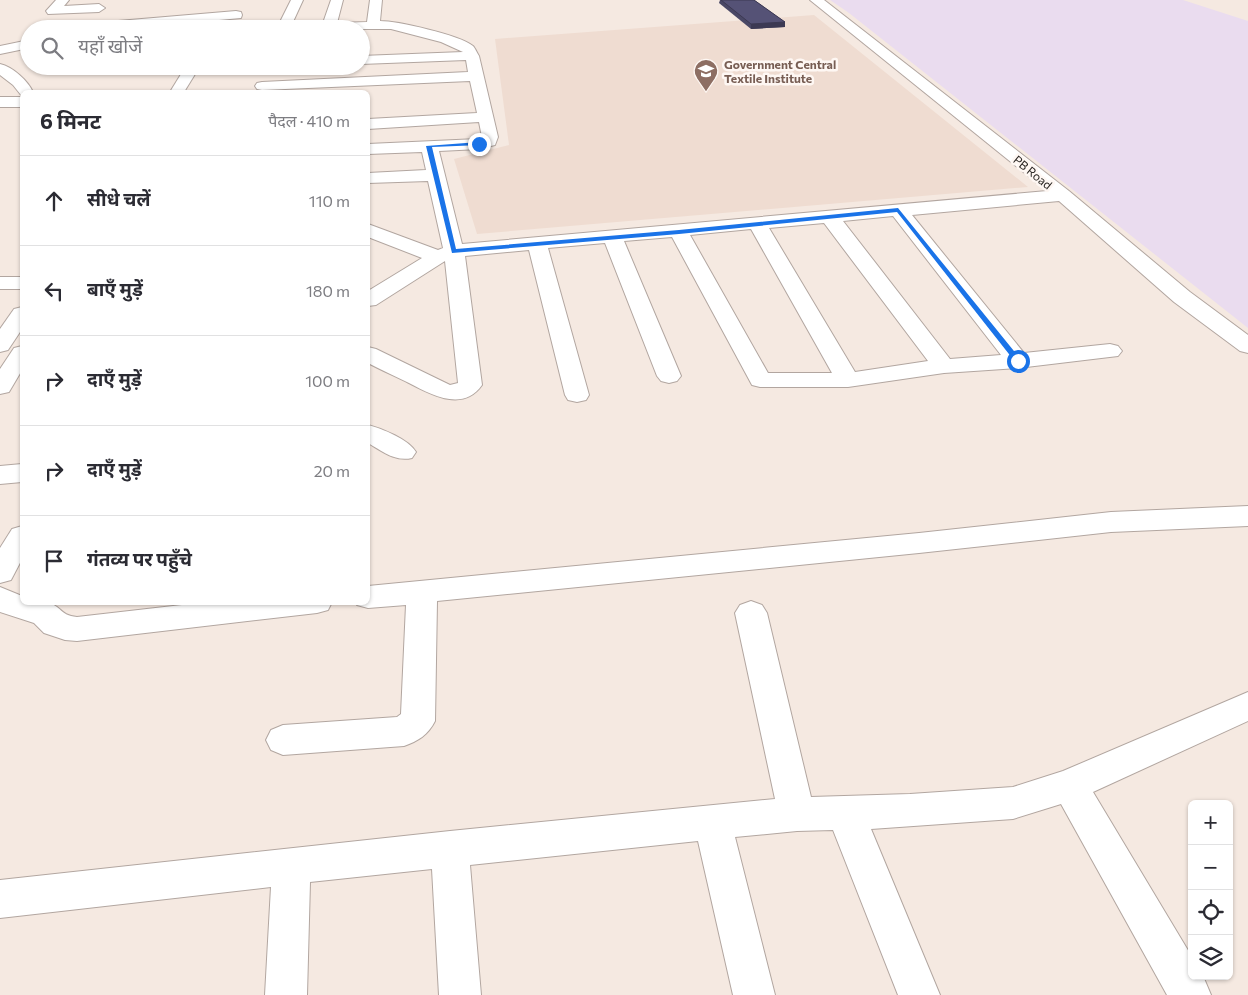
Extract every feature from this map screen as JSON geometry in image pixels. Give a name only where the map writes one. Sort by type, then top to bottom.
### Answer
[{"type":"street","points":[[63,0],[52,11],[112,7]]},
{"type":"street","points":[[229,20],[235,0]]},
{"type":"street","points":[[225,20],[244,0]]},
{"type":"street","points":[[287,20],[297,0]]},
{"type":"street","points":[[331,20],[336,0]]},
{"type":"street","points":[[373,25],[376,0]]},
{"type":"street","name":"PB Road","points":[[816,0],[1063,195],[1182,297],[1248,346]]},
{"type":"street","points":[[167,20],[204,13],[230,15]]},
{"type":"street","points":[[370,25],[399,26],[446,39],[463,46],[472,56],[482,94],[490,137],[489,141],[479,144],[370,149]]},
{"type":"street","points":[[0,36],[20,34]]},
{"type":"street","points":[[399,41],[446,39]]},
{"type":"street","points":[[0,50],[20,46]]},
{"type":"street","points":[[370,60],[472,56]]},
{"type":"street","points":[[0,68],[18,82],[24,90]]},
{"type":"street","points":[[179,90],[193,75]]},
{"type":"street","points":[[194,90],[198,75]]},
{"type":"street","points":[[263,84],[477,76]]},
{"type":"street","points":[[463,95],[482,94]]},
{"type":"street","points":[[0,102],[20,102]]},
{"type":"street","points":[[370,124],[486,118]]},
{"type":"street","points":[[370,355],[446,392],[454,393],[470,385],[446,254],[436,175],[429,146]]},
{"type":"street","points":[[370,178],[436,175]]},
{"type":"street","points":[[372,293],[446,254],[537,243],[679,232],[1063,195]]},
{"type":"street","points":[[898,210],[1018,361]]},
{"type":"street","points":[[830,217],[944,366]]},
{"type":"street","points":[[757,224],[848,380]]},
{"type":"street","points":[[370,231],[446,254]]},
{"type":"street","points":[[679,232],[760,380],[848,380],[944,366],[1018,361],[1110,351]]},
{"type":"street","points":[[612,236],[669,376]]},
{"type":"street","points":[[537,243],[577,395]]},
{"type":"street","points":[[0,283],[20,284]]},
{"type":"street","points":[[0,345],[20,317]]},
{"type":"street","points":[[0,386],[20,356]]},
{"type":"street","points":[[370,434],[403,452]]},
{"type":"street","points":[[0,474],[20,473]]},
{"type":"street","points":[[370,597],[919,543],[1111,522],[1248,516]]},
{"type":"street","points":[[0,572],[20,539]]},
{"type":"street","points":[[283,740],[404,731],[414,726],[418,721],[422,592]]},
{"type":"street","points":[[0,598],[10,605],[45,613],[55,625],[77,629],[291,605]]},
{"type":"street","points":[[751,613],[797,814]]},
{"type":"street","points":[[0,899],[291,866],[712,822],[797,814],[910,811],[1013,803],[1070,785],[1248,706]]},
{"type":"street","points":[[1070,785],[1190,995]]},
{"type":"street","points":[[845,812],[919,995]]},
{"type":"street","points":[[712,822],[754,995]]},
{"type":"street","points":[[450,849],[460,995]]},
{"type":"street","points":[[286,995],[291,866]]},
{"type":"shaded area","points":[[830,0],[1183,0],[1248,21],[1248,328],[849,13]]},
{"type":"shaded area","name":"Government Central Textile Institute","points":[[814,15],[1028,187],[477,234],[454,159],[509,145],[495,39]]},
{"type":"building","points":[[721,0],[754,0],[785,22],[751,24]]},
{"type":"place","name":"Government Central Textile Institute","points":[[706,92]]},
{"type":"route","points":[[479,144],[429,146],[454,251],[612,236],[679,232],[898,210],[1018,361]]}]
